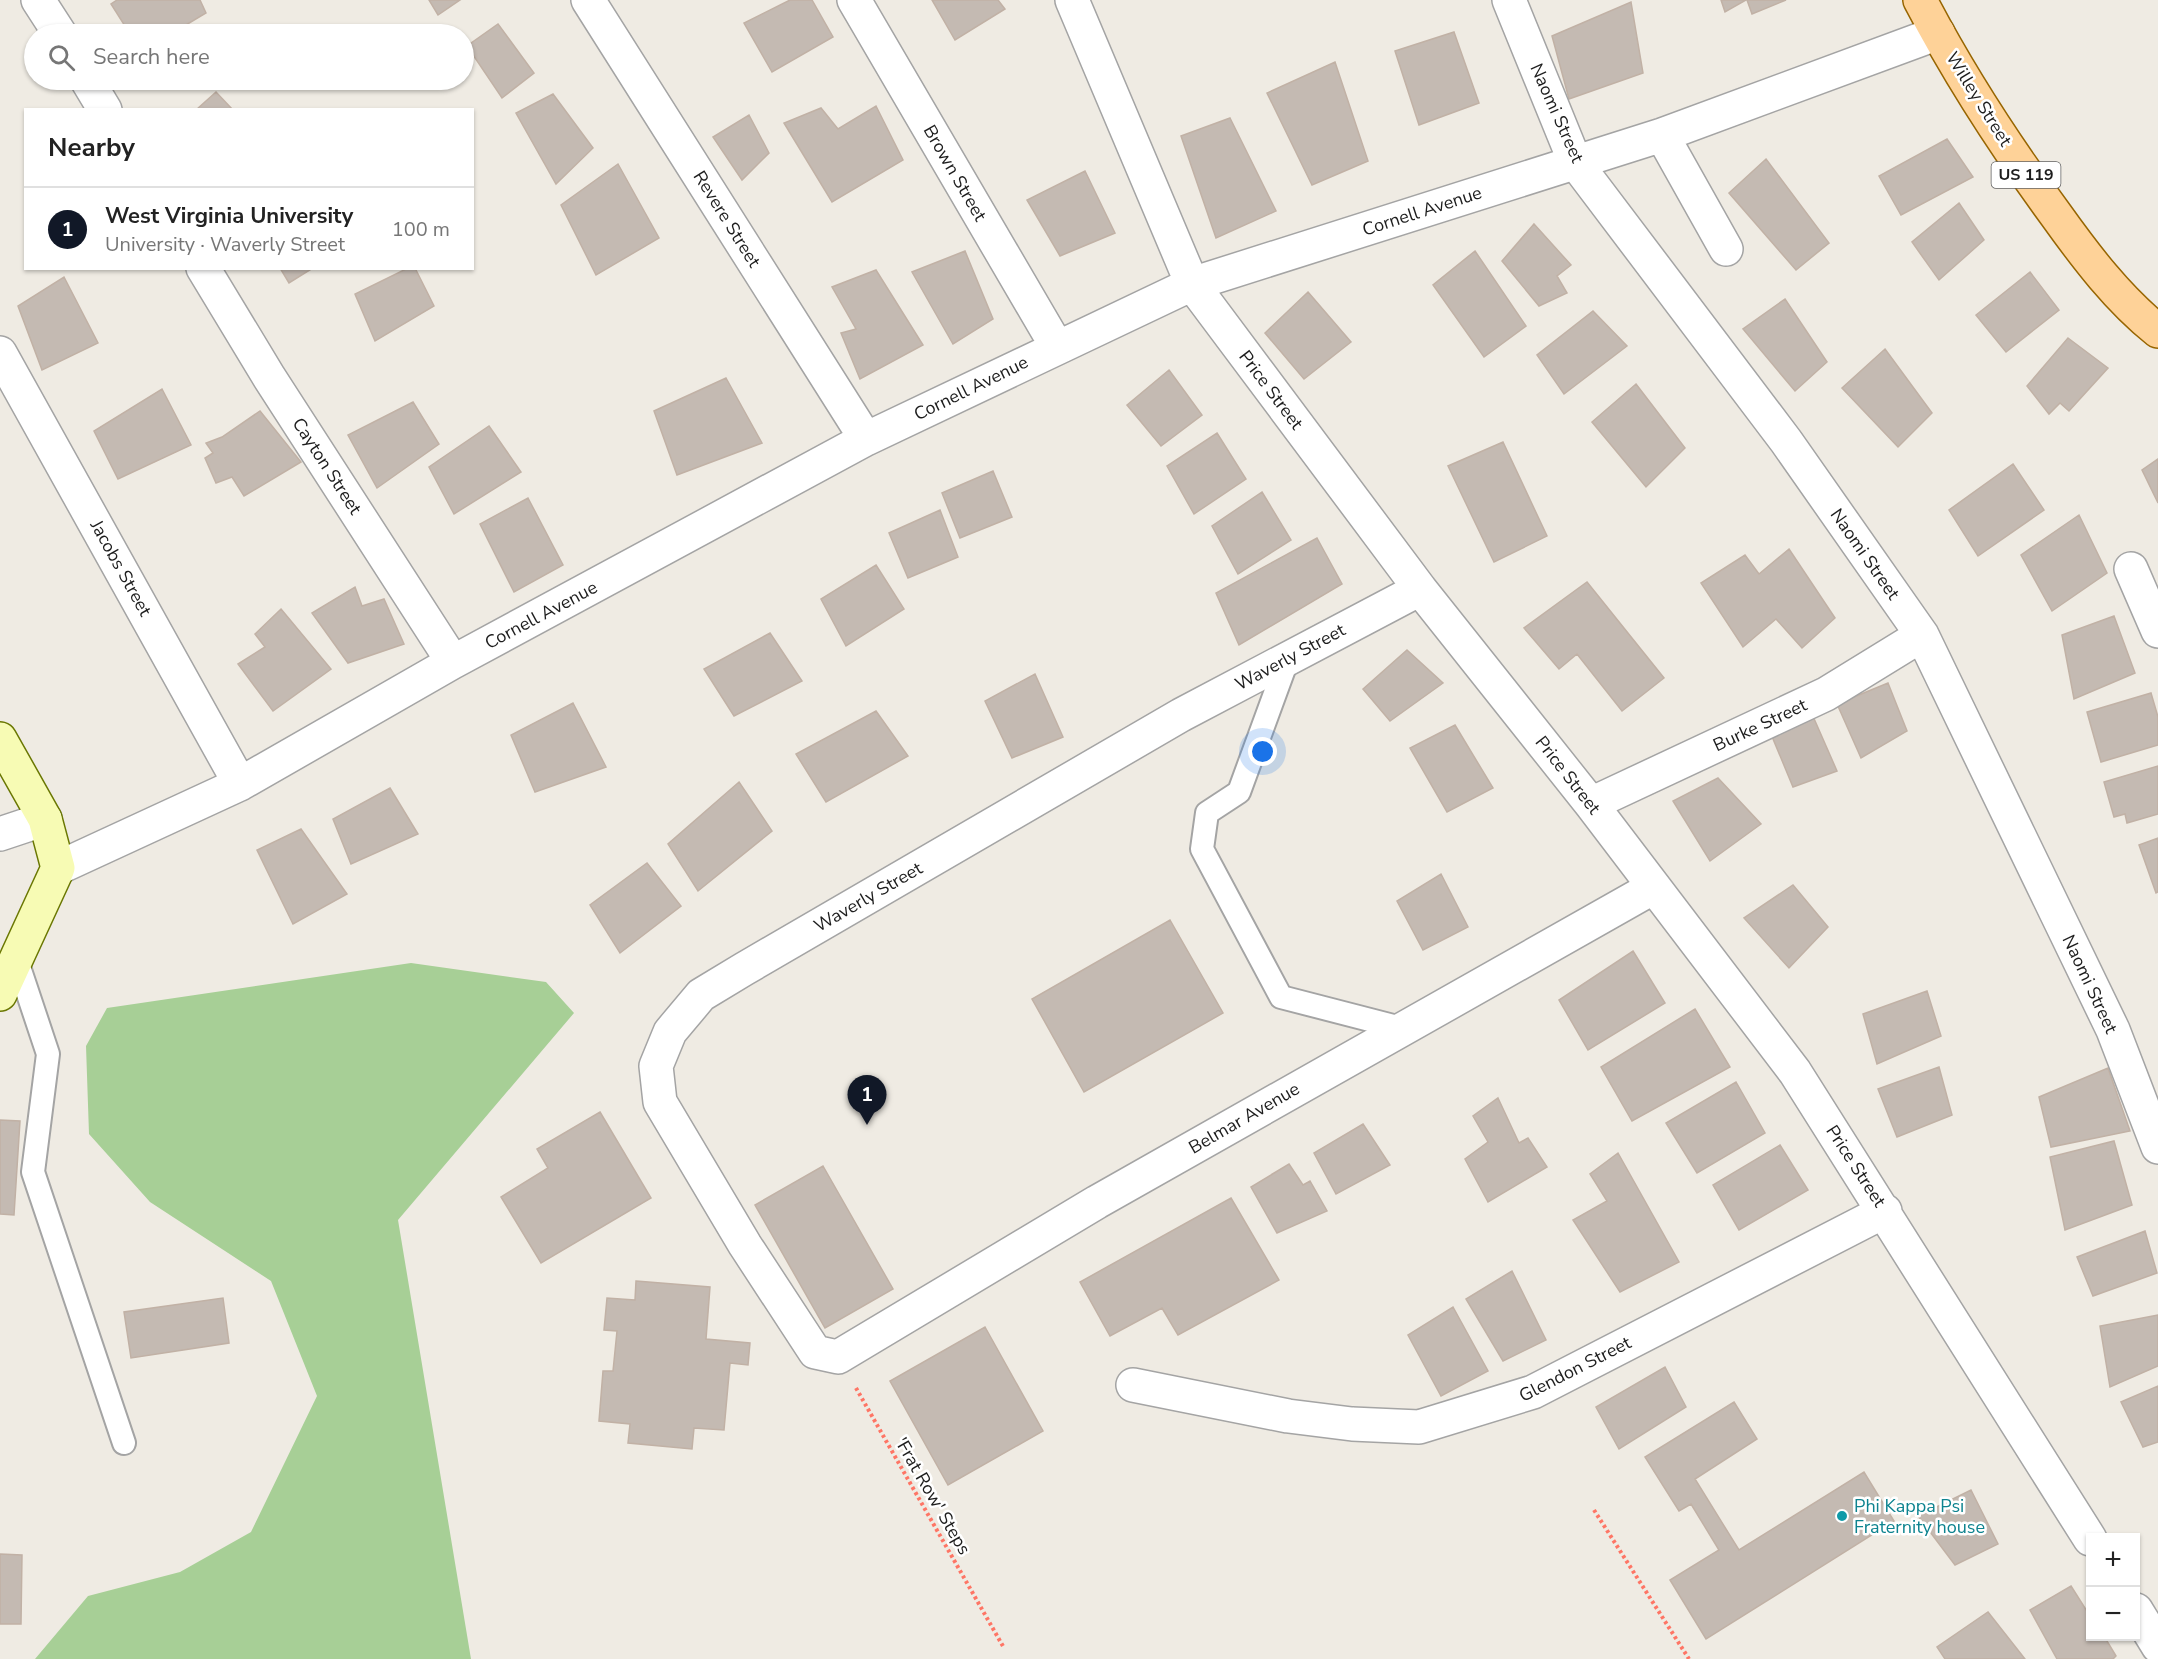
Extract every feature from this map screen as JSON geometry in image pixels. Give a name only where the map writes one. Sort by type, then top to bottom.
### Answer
[{"type":"main road","name":"Willey Street","points":[[1920,0],[2023,170],[2096,270],[2155,325]]},
{"type":"street","points":[[38,0],[54,24]]},
{"type":"street","name":"Revere Street","points":[[588,0],[866,439]]},
{"type":"street","name":"Brown Street","points":[[854,0],[1056,347]]},
{"type":"street","name":"Price Street","points":[[1072,0],[1192,284],[1420,589],[1591,804],[1795,1072],[2087,1533]]},
{"type":"street","name":"Naomi Street","points":[[1509,0],[1575,162],[1786,441],[1922,635],[2113,1030],[2158,1147]]},
{"type":"street","name":"Cornell Avenue","points":[[58,868],[240,784],[453,662],[866,439],[1192,284],[1662,135],[1938,33]]},
{"type":"street","points":[[93,90],[104,108]]},
{"type":"street","points":[[1662,135],[1726,249]]},
{"type":"street","name":"Cayton Street","points":[[204,270],[269,377],[453,662]]},
{"type":"street","name":"Jacobs Street","points":[[0,352],[240,784]]},
{"type":"street","points":[[2131,569],[2158,631]]},
{"type":"street","name":"Waverly Street","points":[[838,1357],[815,1352],[745,1245],[660,1102],[656,1066],[670,1032],[700,995],[735,974],[1181,715],[1420,589]]},
{"type":"street","name":"Burke Street","points":[[1591,804],[1826,694],[1922,635]]},
{"type":"street","points":[[0,739],[45,819],[58,868],[0,994]]},
{"type":"street","points":[[0,834],[45,819]]},
{"type":"street","name":"Belmar Avenue","points":[[838,1357],[1097,1202],[1654,886]]},
{"type":"street","name":"Glendon Street","points":[[1133,1385],[1288,1416],[1352,1424],[1419,1427],[1533,1392],[1885,1211]]},
{"type":"street","points":[[2140,1617],[2158,1646]]},
{"type":"lane","points":[[1288,658],[1239,792],[1207,813],[1202,849],[1281,997],[1401,1028]]},
{"type":"lane","points":[[17,961],[48,1054],[33,1172],[124,1443]]},
{"type":"path","name":"'Frat Row' Steps","points":[[838,1357],[1004,1648]]},
{"type":"path","points":[[1594,1510],[1689,1659]]},
{"type":"green space","points":[[411,963],[546,982],[574,1013],[398,1220],[471,1659],[35,1659],[88,1596],[180,1572],[251,1532],[317,1396],[271,1281],[150,1202],[89,1134],[86,1046],[107,1008]]},
{"type":"building","points":[[117,0],[200,0],[206,13],[188,24],[124,24],[111,4]]},
{"type":"building","points":[[429,0],[460,0],[438,15]]},
{"type":"building","points":[[790,0],[812,0],[833,37],[772,72],[744,23]]},
{"type":"building","points":[[932,0],[998,0],[1005,9],[955,40]]},
{"type":"building","points":[[1721,0],[1746,0],[1725,12]]},
{"type":"building","points":[[1747,0],[1786,0],[1752,14]]},
{"type":"building","points":[[1631,2],[1643,73],[1569,99],[1552,36]]},
{"type":"building","points":[[498,24],[534,73],[502,98],[474,56],[474,41]]},
{"type":"building","points":[[1454,32],[1479,103],[1419,125],[1395,51]]},
{"type":"building","points":[[1335,62],[1368,161],[1312,185],[1267,93]]},
{"type":"building","points":[[216,92],[231,108],[198,108]]},
{"type":"building","points":[[553,94],[593,148],[556,184],[516,113]]},
{"type":"building","points":[[876,106],[903,160],[832,202],[784,123],[821,108],[838,129]]},
{"type":"building","points":[[749,115],[769,153],[742,180],[713,137]]},
{"type":"building","points":[[1230,118],[1276,211],[1216,238],[1181,136]]},
{"type":"building","points":[[1947,139],[1973,177],[1901,215],[1879,176]]},
{"type":"building","points":[[1766,159],[1829,243],[1796,270],[1729,193]]},
{"type":"building","points":[[618,164],[659,238],[596,275],[561,205]]},
{"type":"building","points":[[1085,171],[1115,233],[1060,256],[1027,200]]},
{"type":"building","points":[[1959,203],[1984,240],[1939,280],[1912,242]]},
{"type":"building","points":[[1534,224],[1571,265],[1557,276],[1567,293],[1539,306],[1502,261]]},
{"type":"building","points":[[965,251],[993,319],[953,344],[912,272]]},
{"type":"building","points":[[1475,251],[1526,326],[1484,357],[1433,285]]},
{"type":"building","points":[[281,270],[310,270],[289,283]]},
{"type":"building","points":[[404,270],[416,270],[434,306],[375,341],[355,294]]},
{"type":"building","points":[[876,270],[923,345],[860,379],[841,333],[856,329],[832,287]]},
{"type":"building","points":[[2030,272],[2059,310],[2006,352],[1976,315]]},
{"type":"building","points":[[64,277],[98,343],[42,370],[18,306]]},
{"type":"building","points":[[1308,292],[1351,342],[1304,379],[1265,333]]},
{"type":"building","points":[[1785,299],[1827,362],[1795,391],[1743,329]]},
{"type":"building","points":[[1593,311],[1627,346],[1564,394],[1537,355]]},
{"type":"building","points":[[2068,338],[2108,368],[2069,411],[2060,403],[2049,414],[2027,386]]},
{"type":"building","points":[[1885,349],[1932,413],[1898,447],[1842,388]]},
{"type":"building","points":[[1169,370],[1202,415],[1161,446],[1127,405]]},
{"type":"building","points":[[726,378],[762,443],[677,475],[654,411]]},
{"type":"building","points":[[1636,384],[1685,448],[1646,487],[1592,422]]},
{"type":"building","points":[[162,389],[191,445],[118,479],[94,431]]},
{"type":"building","points":[[413,402],[439,444],[377,488],[348,435]]},
{"type":"building","points":[[260,411],[301,462],[244,496],[232,477],[216,483],[205,458],[213,453],[206,443],[222,437]]},
{"type":"building","points":[[489,426],[521,472],[454,514],[429,467]]},
{"type":"building","points":[[1217,433],[1246,479],[1194,514],[1167,466]]},
{"type":"building","points":[[1503,442],[1547,536],[1494,562],[1448,466]]},
{"type":"building","points":[[2158,459],[2158,503],[2142,470]]},
{"type":"building","points":[[2013,464],[2044,510],[1978,556],[1949,510]]},
{"type":"building","points":[[993,471],[1012,517],[960,538],[942,493]]},
{"type":"building","points":[[1262,492],[1291,540],[1238,574],[1212,526]]},
{"type":"building","points":[[528,498],[563,565],[514,592],[480,524]]},
{"type":"building","points":[[940,510],[958,557],[908,578],[889,533]]},
{"type":"building","points":[[2079,515],[2107,573],[2052,611],[2021,555]]},
{"type":"building","points":[[1317,538],[1342,584],[1239,645],[1216,593]]},
{"type":"building","points":[[1789,549],[1835,618],[1802,648],[1776,619],[1743,647],[1701,583],[1745,555],[1759,574]]},
{"type":"building","points":[[876,565],[904,609],[846,646],[821,599]]},
{"type":"building","points":[[1587,582],[1664,678],[1622,711],[1577,654],[1559,669],[1524,628]]},
{"type":"building","points":[[355,587],[362,606],[384,599],[404,644],[348,663],[312,613]]},
{"type":"building","points":[[281,609],[331,669],[273,711],[238,664],[265,647],[255,634]]},
{"type":"building","points":[[2114,616],[2135,673],[2074,699],[2062,635]]},
{"type":"building","points":[[770,633],[802,681],[734,716],[704,669]]},
{"type":"building","points":[[1407,650],[1443,683],[1390,721],[1363,689]]},
{"type":"building","points":[[1035,674],[1063,737],[1012,758],[985,701]]},
{"type":"building","points":[[1888,683],[1907,731],[1861,758],[1837,704]]},
{"type":"building","points":[[2151,693],[2158,717],[2158,745],[2101,762],[2087,712]]},
{"type":"building","points":[[573,703],[606,767],[535,792],[511,735]]},
{"type":"building","points":[[876,711],[908,756],[826,802],[796,754]]},
{"type":"building","points":[[1812,714],[1837,771],[1793,787],[1771,734]]},
{"type":"building","points":[[1455,725],[1493,788],[1447,812],[1410,748]]},
{"type":"building","points":[[2158,766],[2158,814],[2127,823],[2125,814],[2114,817],[2104,782]]},
{"type":"building","points":[[1718,778],[1761,824],[1710,861],[1673,801]]},
{"type":"building","points":[[739,782],[772,831],[698,891],[668,844]]},
{"type":"building","points":[[390,788],[418,834],[351,864],[333,819]]},
{"type":"building","points":[[301,829],[347,894],[293,924],[257,850]]},
{"type":"building","points":[[2158,838],[2158,892],[2156,893],[2139,845]]},
{"type":"building","points":[[647,863],[681,906],[620,953],[590,905]]},
{"type":"building","points":[[1441,874],[1468,927],[1423,950],[1397,901]]},
{"type":"building","points":[[1793,885],[1828,927],[1789,968],[1744,918]]},
{"type":"building","points":[[1170,920],[1223,1013],[1084,1092],[1032,999]]},
{"type":"building","points":[[1633,951],[1665,1003],[1588,1050],[1559,1000]]},
{"type":"building","points":[[1927,991],[1941,1036],[1877,1064],[1863,1014]]},
{"type":"building","points":[[1695,1009],[1730,1067],[1632,1121],[1601,1067]]},
{"type":"building","points":[[1939,1067],[1952,1115],[1897,1137],[1878,1089]]},
{"type":"building","points":[[2108,1068],[2130,1131],[2051,1147],[2039,1097]]},
{"type":"building","points":[[1736,1082],[1765,1133],[1697,1173],[1666,1123]]},
{"type":"building","points":[[1498,1098],[1519,1143],[1528,1138],[1547,1167],[1488,1202],[1465,1159],[1488,1142],[1473,1116]]},
{"type":"building","points":[[600,1112],[651,1198],[541,1263],[501,1197],[548,1168],[537,1149]]},
{"type":"building","points":[[0,1120],[20,1121],[14,1215],[0,1214]]},
{"type":"building","points":[[1363,1124],[1390,1165],[1336,1194],[1314,1153]]},
{"type":"building","points":[[2114,1141],[2132,1205],[2065,1230],[2050,1157]]},
{"type":"building","points":[[1780,1145],[1808,1190],[1739,1230],[1713,1185]]},
{"type":"building","points":[[1618,1153],[1679,1262],[1620,1292],[1573,1220],[1607,1201],[1590,1174]]},
{"type":"building","points":[[1289,1164],[1303,1185],[1310,1181],[1327,1211],[1277,1233],[1251,1187]]},
{"type":"building","points":[[823,1166],[893,1289],[825,1328],[755,1205]]},
{"type":"building","points":[[1231,1198],[1279,1280],[1178,1335],[1162,1308],[1110,1336],[1080,1282]]},
{"type":"building","points":[[2145,1231],[2157,1273],[2093,1296],[2077,1257]]},
{"type":"building","points":[[1512,1271],[1546,1340],[1503,1361],[1466,1299]]},
{"type":"building","points":[[636,1281],[710,1287],[706,1339],[750,1343],[748,1365],[730,1363],[724,1430],[694,1428],[692,1449],[628,1443],[630,1424],[599,1421],[603,1371],[613,1371],[617,1331],[604,1330],[607,1298],[635,1300]]},
{"type":"building","points":[[223,1298],[229,1343],[131,1358],[124,1312]]},
{"type":"building","points":[[1453,1307],[1488,1371],[1441,1396],[1408,1335]]},
{"type":"building","points":[[2158,1315],[2158,1366],[2110,1387],[2100,1326]]},
{"type":"building","points":[[985,1327],[1043,1431],[948,1485],[890,1381]]},
{"type":"building","points":[[1665,1367],[1686,1407],[1619,1449],[1596,1407]]},
{"type":"building","points":[[2158,1386],[2158,1442],[2143,1447],[2121,1402]]},
{"type":"building","name":"Phi Kappa Psi Fraternity house","points":[[1734,1402],[1757,1439],[1695,1479],[1739,1550],[1864,1472],[1894,1521],[1706,1639],[1670,1580],[1719,1550],[1691,1504],[1679,1511],[1645,1457]]},
{"type":"building","points":[[1971,1490],[1998,1544],[1955,1565],[1918,1516]]},
{"type":"building","points":[[0,1554],[22,1555],[21,1624],[0,1624]]},
{"type":"building","points":[[2071,1586],[2086,1610],[2086,1641],[2107,1641],[2116,1656],[2113,1659],[2057,1659],[2030,1610]]},
{"type":"building","points":[[1988,1612],[2025,1659],[1945,1659],[1937,1647]]},
{"type":"place","name":"West Virginia University","points":[[867,1125]]},
{"type":"place","name":"Phi Kappa Psi Fraternity house","points":[[1842,1516]]}]
